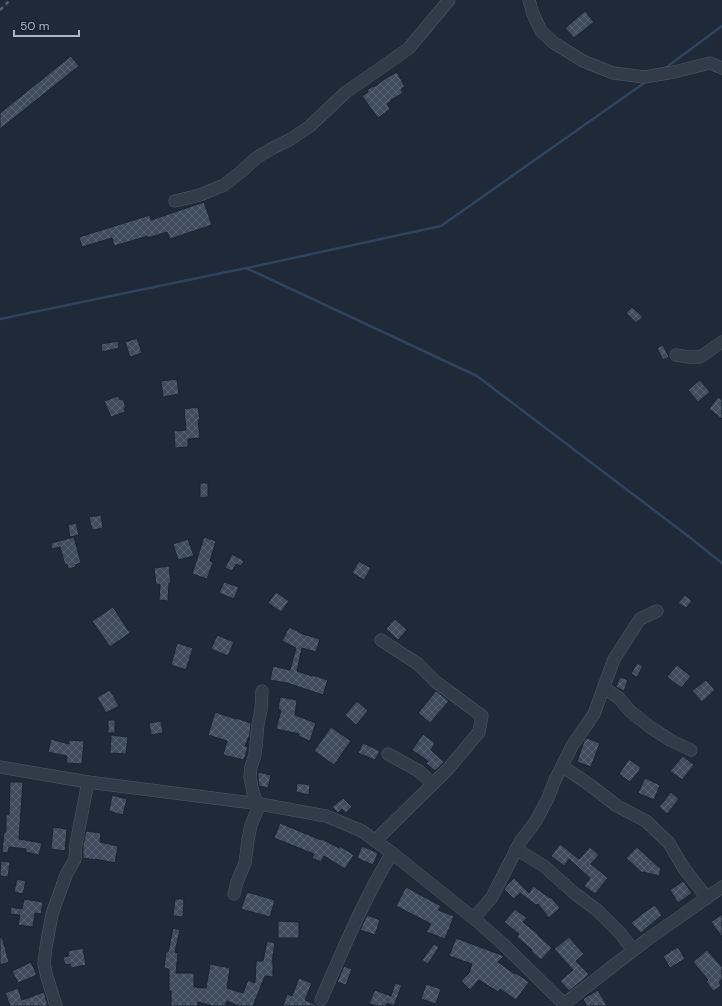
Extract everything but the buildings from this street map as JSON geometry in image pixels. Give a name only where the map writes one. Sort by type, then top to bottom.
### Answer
[{"type":"street","points":[[175,201],[200,195],[224,185],[256,158],[271,148],[291,139],[310,126],[346,92],[409,48],[449,0]]},
{"type":"street","points":[[530,0],[541,31],[554,43],[583,60],[613,73],[644,78],[710,63],[722,68]]},
{"type":"street","points":[[676,355],[700,357],[722,342]]},
{"type":"street","points":[[474,918],[492,897],[520,842],[536,822],[572,746],[594,714],[614,659],[640,619],[657,611]]},
{"type":"street","points":[[376,841],[448,769],[479,732],[482,716],[436,682],[418,664],[381,640]]},
{"type":"street","points":[[604,688],[619,698],[630,711],[650,727],[670,740],[690,750]]},
{"type":"street","points":[[260,804],[256,800],[253,793],[250,777],[251,767],[255,755],[262,691]]},
{"type":"street","points":[[388,754],[420,771],[433,784]]},
{"type":"street","points":[[562,766],[617,806],[646,821],[670,843],[683,867],[707,898]]},
{"type":"street","points":[[0,767],[88,782],[260,804],[326,816],[362,831],[474,918],[504,945],[565,1005],[633,950],[722,887]]},
{"type":"street","points":[[56,1006],[44,964],[46,947],[52,914],[66,875],[75,859],[76,844],[88,782]]},
{"type":"street","points":[[234,894],[245,863],[251,825],[260,804]]},
{"type":"street","points":[[516,849],[544,866],[573,892],[597,910],[620,933],[633,950]]},
{"type":"street","points":[[321,1000],[357,916],[392,853]]},
{"type":"waterway","points":[[664,69],[722,26]]},
{"type":"waterway","points":[[247,268],[441,226],[647,81]]},
{"type":"waterway","points":[[0,319],[246,268],[477,376],[722,563]]},
{"type":"railway","points":[[0,10],[10,0]]}]
